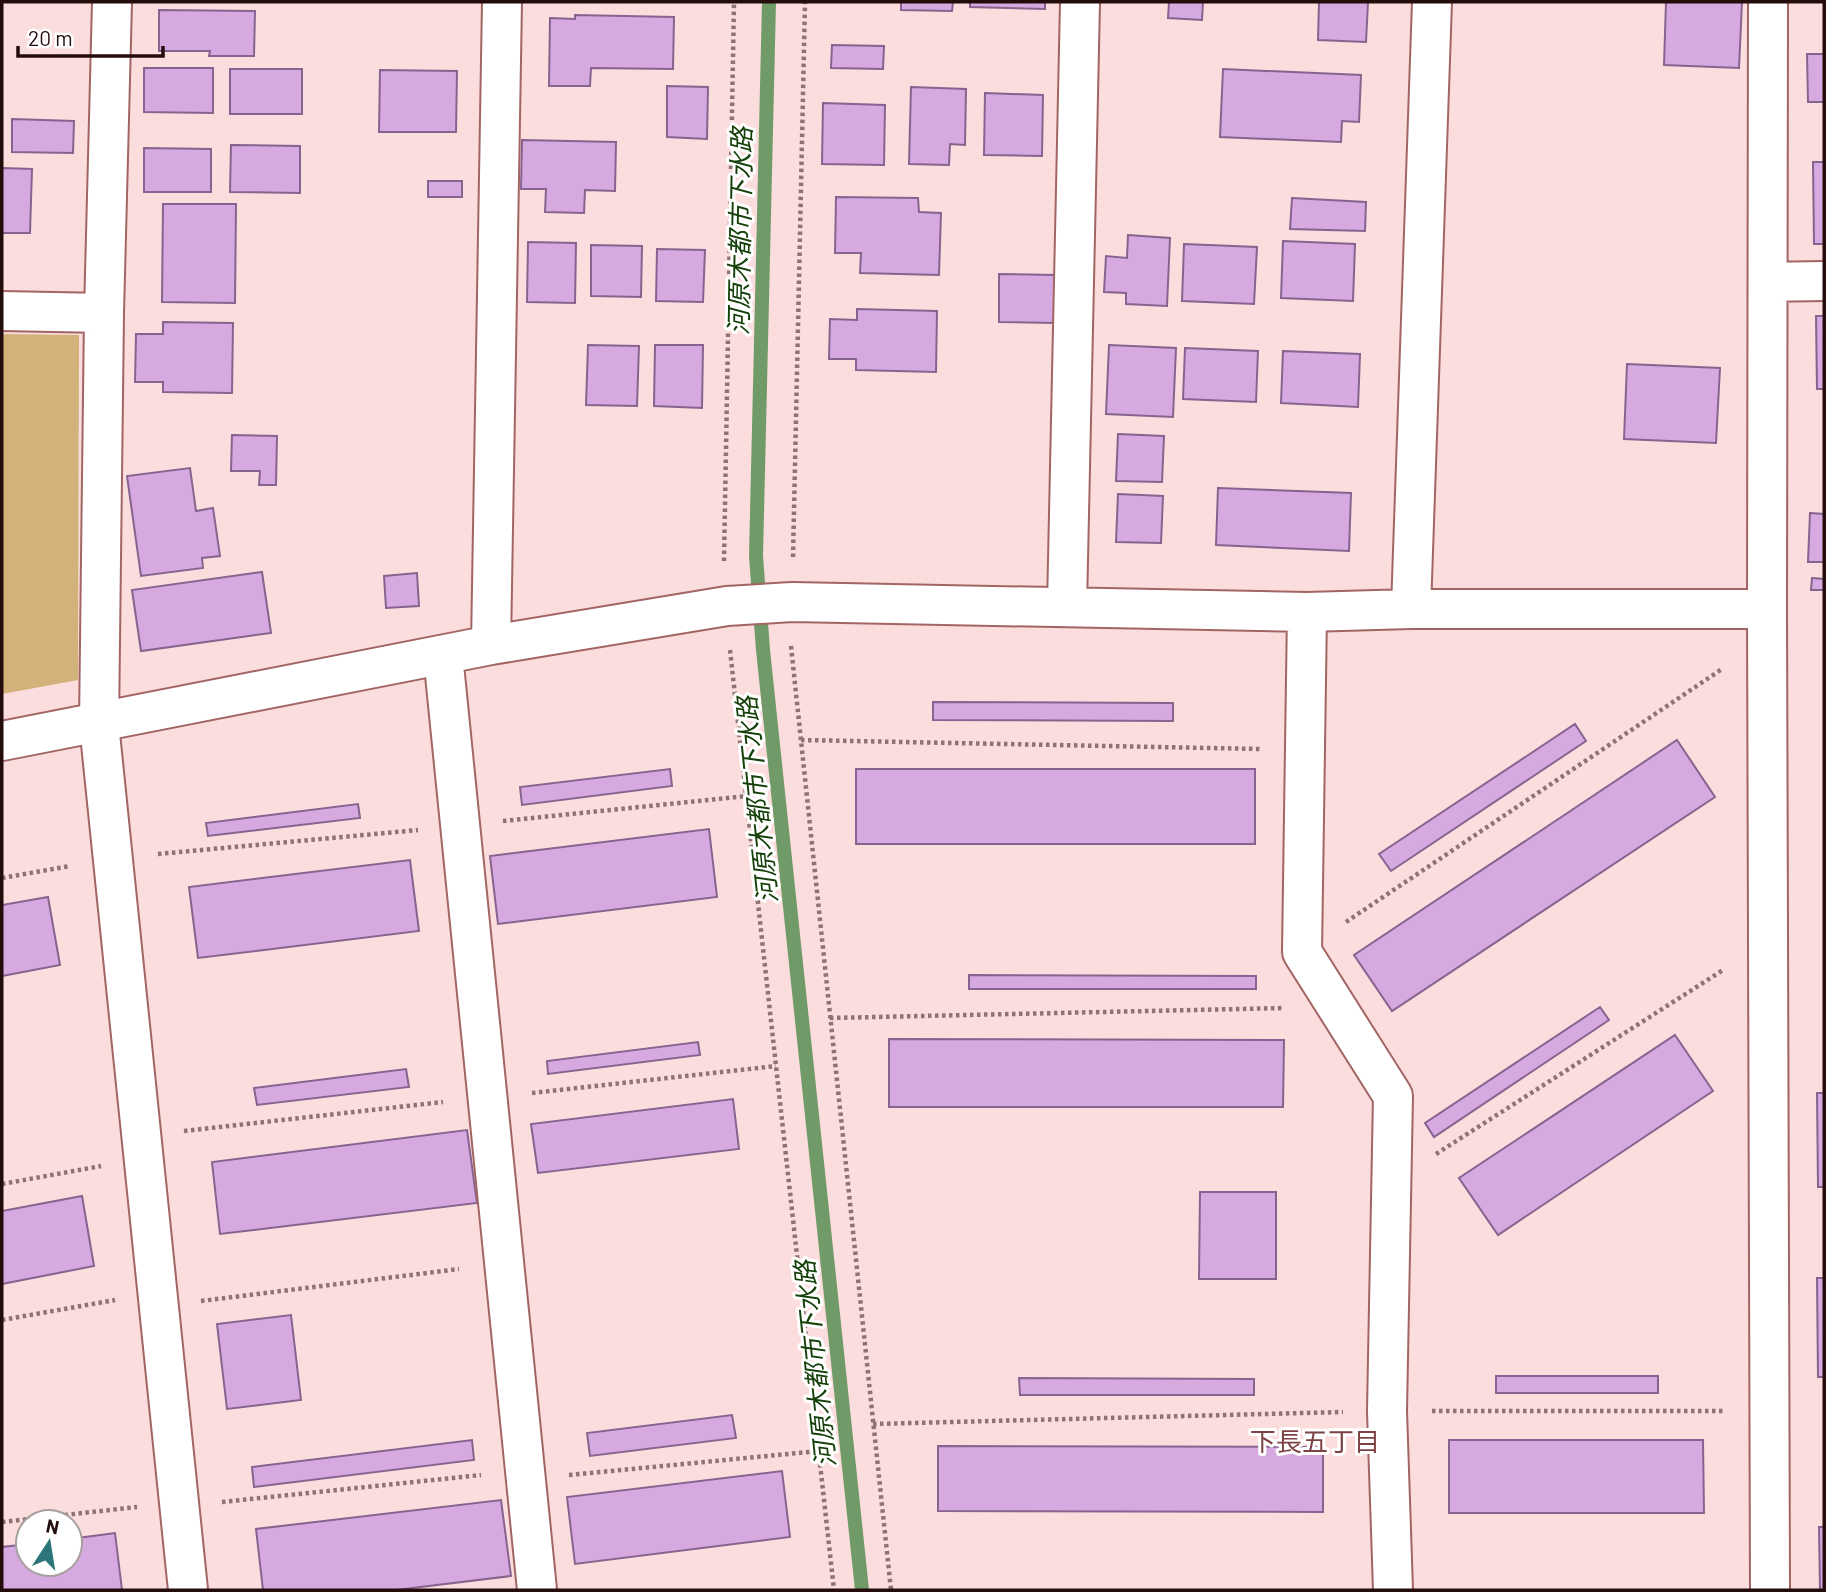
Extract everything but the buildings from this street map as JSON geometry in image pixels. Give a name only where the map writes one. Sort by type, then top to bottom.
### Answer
[{"type":"street","points":[[112,2],[104,313],[99,724],[187,1590]]},
{"type":"street","points":[[491,645],[502,2]]},
{"type":"street","points":[[1067,607],[1080,2]]},
{"type":"street","points":[[1411,609],[1432,2]]},
{"type":"street","points":[[1768,2],[1770,1590]]},
{"type":"street","points":[[1769,282],[1824,281]]},
{"type":"street","points":[[2,311],[104,313]]},
{"type":"street","points":[[2,741],[491,645],[727,606],[792,602],[1307,612],[1768,608]]},
{"type":"street","points":[[1307,612],[1302,952],[1393,1096],[1387,1411],[1393,1590]]},
{"type":"street","points":[[443,655],[537,1590]]},
{"type":"path","points":[[734,2],[724,557],[727,606],[834,1590]]},
{"type":"path","points":[[805,2],[791,646],[891,1590]]},
{"type":"path","points":[[1302,952],[1732,662]]},
{"type":"path","points":[[802,740],[1303,749]]},
{"type":"path","points":[[2,878],[112,858],[747,796]]},
{"type":"path","points":[[1391,1183],[1725,969]]},
{"type":"path","points":[[831,1018],[1337,1007]]},
{"type":"path","points":[[2,1184],[143,1158]]},
{"type":"path","points":[[2,1320],[158,1300],[504,1263]]},
{"type":"path","points":[[873,1424],[1387,1411],[1732,1410]]},
{"type":"path","points":[[2,1522],[525,1471],[541,1478],[819,1451]]},
{"type":"shaded area","points":[[2,334],[79,335],[78,680],[2,694]]},
{"type":"waterway","name":"河原木都市下水路","points":[[769,2],[756,556],[763,650],[862,1590]]},
{"type":"district","name":"下長五丁目","points":[[1315,1440]]}]
